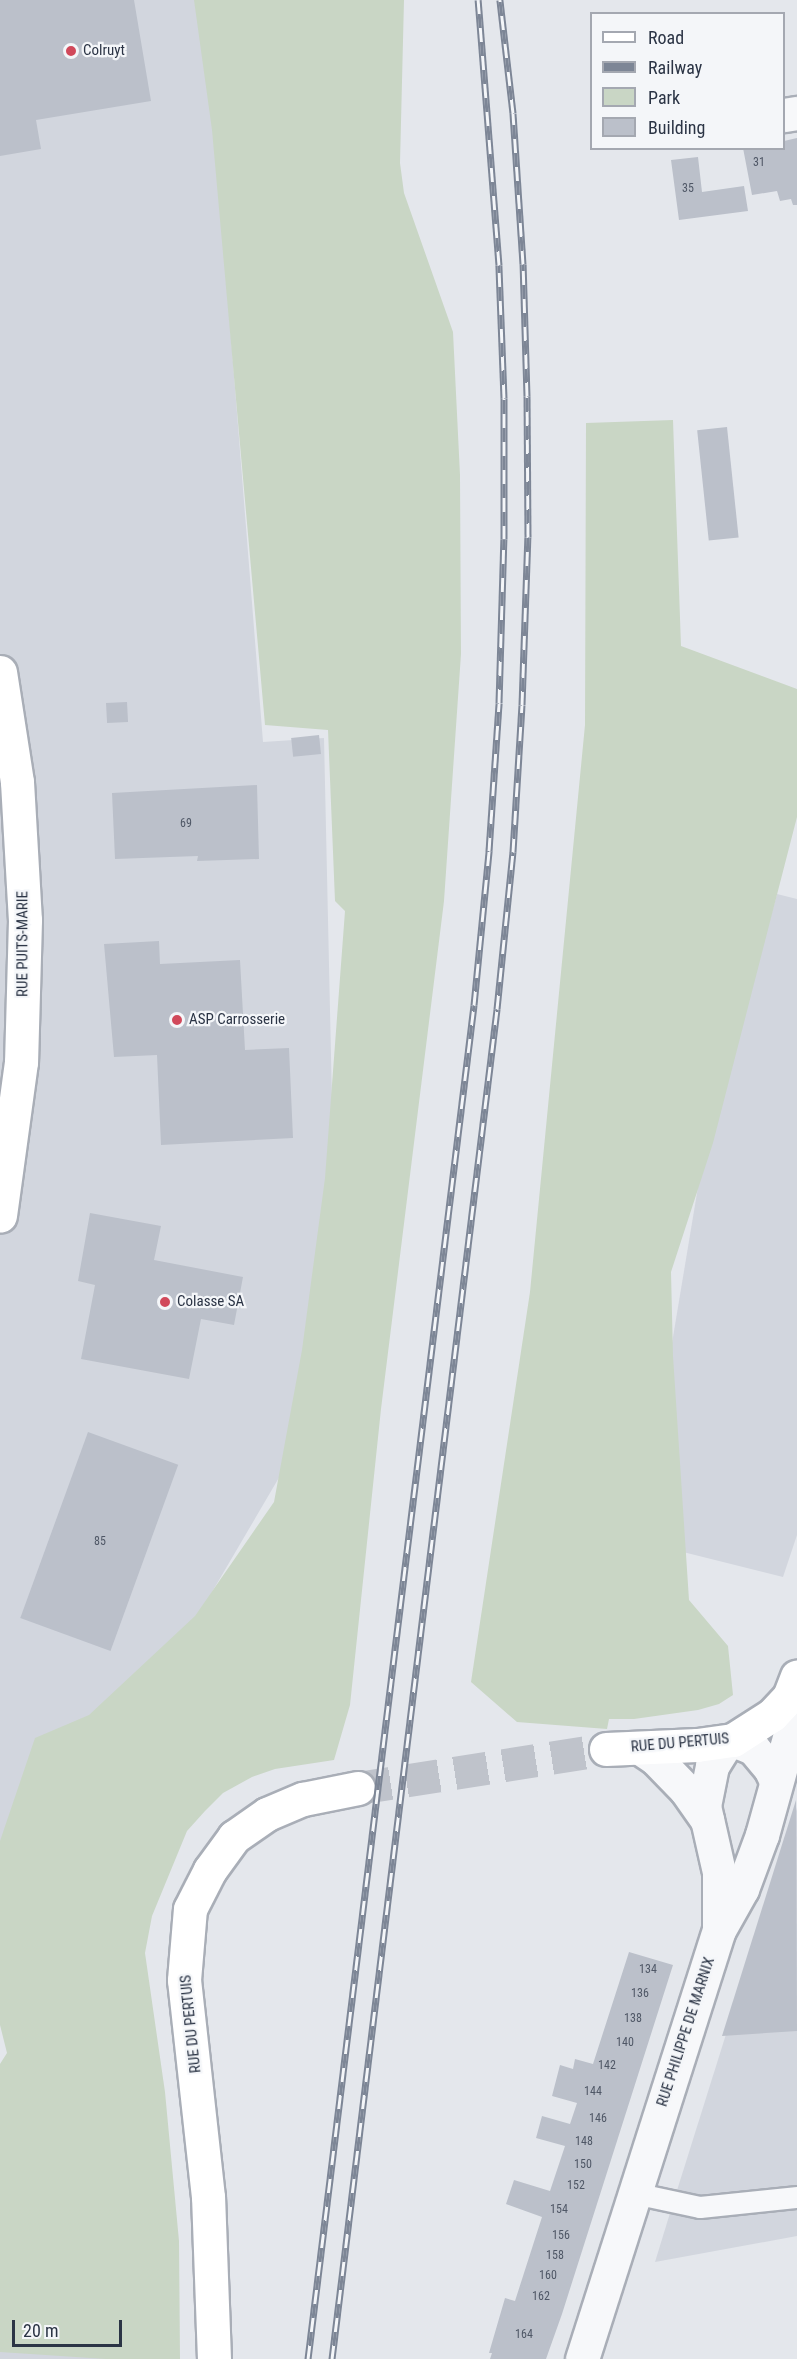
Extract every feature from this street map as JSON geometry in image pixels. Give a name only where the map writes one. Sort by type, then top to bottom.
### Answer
[{"type":"main road","name":"RUE PUITS-MARIE","points":[[0,672],[17,782],[25,920],[21,1062],[0,1216]]},
{"type":"main road","name":"RUE DU PERTUIS","points":[[606,1749],[733,1740],[772,1715],[789,1697],[797,1676]]},
{"type":"main road","name":"RUE DU PERTUIS","points":[[214,2359],[208,2197],[184,1980],[190,1909],[210,1870],[234,1837],[267,1814],[303,1799],[358,1788]]},
{"type":"street","name":"RUE PHILIPPE DE MARNIX","points":[[582,2359],[719,1930],[742,1889],[754,1860],[797,1709]]},
{"type":"street","points":[[719,1930],[719,1872],[704,1806],[712,1766],[724,1747],[733,1740],[753,1748],[766,1762],[776,1781]]},
{"type":"street","points":[[640,1748],[655,1758],[686,1790],[707,1820]]},
{"type":"lane","points":[[634,2193],[700,2207],[797,2197]]},
{"type":"shaded area","points":[[0,0],[200,0],[209,59],[263,742],[324,738],[334,1191],[294,1452],[130,1732],[0,1887]]},
{"type":"shaded area","points":[[777,894],[797,899],[797,1535],[783,1577],[639,1541],[701,1169]]},
{"type":"shaded area","points":[[797,1808],[797,2236],[655,2262],[674,2200]]},
{"type":"shaded area","points":[[0,2343],[158,2359],[0,2359]]},
{"type":"green space","points":[[194,0],[404,0],[400,163],[404,193],[453,332],[460,475],[461,654],[444,901],[381,1409],[350,1705],[334,1760],[275,1769],[252,1777],[223,1793],[205,1811],[187,1831],[152,1916],[145,1953],[165,2092],[179,2241],[180,2359],[106,2359],[0,2352],[0,2064],[7,2053],[0,2025],[0,1841],[35,1738],[89,1715],[195,1616],[274,1502],[302,1350],[325,1178],[345,911],[335,901],[328,730],[265,725],[212,130]]},
{"type":"green space","points":[[673,420],[681,646],[797,689],[797,817],[713,1143],[671,1272],[673,1356],[689,1600],[728,1646],[733,1695],[719,1704],[698,1710],[634,1719],[609,1719],[607,1729],[517,1722],[471,1682],[530,1292],[585,725],[586,423]]},
{"type":"building","name":"Colruyt","points":[[0,0],[134,0],[151,101],[36,120],[41,149],[0,156]]},
{"type":"building","points":[[797,138],[797,205],[793,205],[791,199],[780,201],[777,191],[752,195],[743,150],[785,150],[785,141]]},
{"type":"building","points":[[698,157],[702,192],[744,186],[748,211],[679,220],[671,160]]},
{"type":"building","points":[[727,427],[739,537],[709,541],[697,430]]},
{"type":"building","points":[[127,702],[128,722],[107,723],[106,703]]},
{"type":"building","points":[[319,735],[321,754],[293,757],[291,738]]},
{"type":"building","points":[[257,785],[259,859],[197,861],[198,856],[115,859],[112,793]]},
{"type":"building","name":"ASP Carrosserie","points":[[159,941],[160,964],[240,960],[245,1050],[289,1048],[293,1138],[161,1145],[157,1055],[114,1057],[104,944]]},
{"type":"building","name":"Colasse SA","points":[[90,1213],[161,1226],[154,1260],[243,1277],[234,1325],[201,1319],[189,1379],[81,1359],[95,1285],[78,1281]]},
{"type":"building","points":[[88,1432],[178,1465],[110,1651],[20,1618]]},
{"type":"building","points":[[796,1800],[797,2031],[722,2036]]},
{"type":"building","points":[[629,1952],[673,1965],[562,2314],[546,2359],[490,2359],[492,2353],[489,2353],[505,2298],[515,2301],[542,2217],[506,2204],[514,2180],[550,2191],[565,2146],[536,2138],[542,2116],[570,2124],[577,2103],[552,2096],[560,2065],[573,2069],[575,2059],[593,2064]]},
{"type":"tunnel","points":[[358,1788],[606,1749]]},
{"type":"railway","points":[[308,2359],[474,1005],[489,851],[499,703],[504,539],[504,398],[499,265],[478,0]]},
{"type":"railway","points":[[332,2359],[497,1009],[513,852],[522,705],[528,537],[527,396],[523,264],[513,113],[500,0]]},
{"type":"place","name":"Colruyt","points":[[71,51]]},
{"type":"place","name":"ASP Carrosserie","points":[[177,1020]]},
{"type":"place","name":"Colasse SA","points":[[165,1302]]}]
